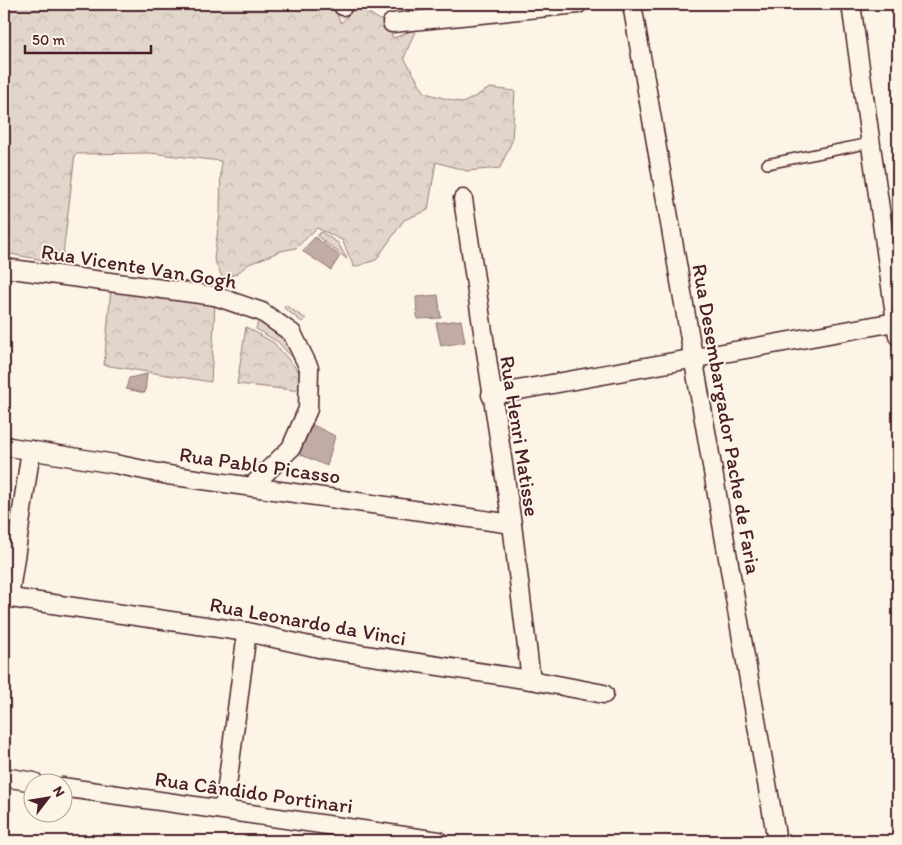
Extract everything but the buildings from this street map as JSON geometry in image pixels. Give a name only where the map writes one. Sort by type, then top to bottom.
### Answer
[{"type":"street","points":[[392,23],[578,4]]},
{"type":"street","name":"Rua Desembargador Pache de Faria","points":[[632,4],[777,841]]},
{"type":"street","points":[[491,395],[694,358],[897,329],[851,4]]},
{"type":"street","name":"Rua Henri Matisse","points":[[463,199],[491,395],[512,524],[531,680]]},
{"type":"street","name":"Rua Vicente Van Gogh","points":[[4,268],[215,296],[262,312],[292,333],[309,368],[308,409],[291,448],[252,486]]},
{"type":"street","name":"Rua Pablo Picasso","points":[[4,446],[115,464],[168,475],[512,524]]},
{"type":"street","points":[[6,598],[31,450]]},
{"type":"street","name":"Rua Leonardo da Vinci","points":[[6,598],[247,632],[319,648],[531,680],[604,694]]},
{"type":"street","points":[[224,809],[247,632]]},
{"type":"street","points":[[4,777],[22,780]]},
{"type":"street","name":"Rua Cândido Portinari","points":[[72,788],[439,841]]},
{"type":"lane","points":[[767,164],[870,142]]},
{"type":"green space","points":[[4,4],[332,4],[341,23],[357,5],[383,22],[394,38],[416,29],[404,58],[425,93],[463,103],[490,88],[515,91],[512,141],[500,168],[467,171],[436,162],[428,210],[404,220],[376,260],[354,267],[342,240],[317,228],[296,248],[281,251],[249,264],[236,274],[223,279],[214,259],[220,213],[221,161],[149,153],[75,154],[62,263],[4,253]]},
{"type":"green space","points":[[321,232],[338,243],[347,259],[317,236]]},
{"type":"green space","points":[[111,288],[215,303],[211,382],[104,365]]},
{"type":"green space","points":[[285,305],[306,319],[302,322],[284,308]]},
{"type":"green space","points":[[260,315],[289,335],[303,370],[278,342],[256,329]]},
{"type":"green space","points":[[246,327],[274,343],[301,374],[302,391],[237,384]]},
{"type":"shaded area","points":[[315,237],[340,256],[331,270],[302,251]]},
{"type":"shaded area","points":[[438,295],[441,318],[417,319],[416,297]]},
{"type":"shaded area","points":[[461,320],[465,342],[441,346],[436,323]]},
{"type":"shaded area","points":[[147,374],[145,393],[126,389],[129,378]]},
{"type":"shaded area","points":[[311,424],[335,436],[327,466],[299,454]]}]
